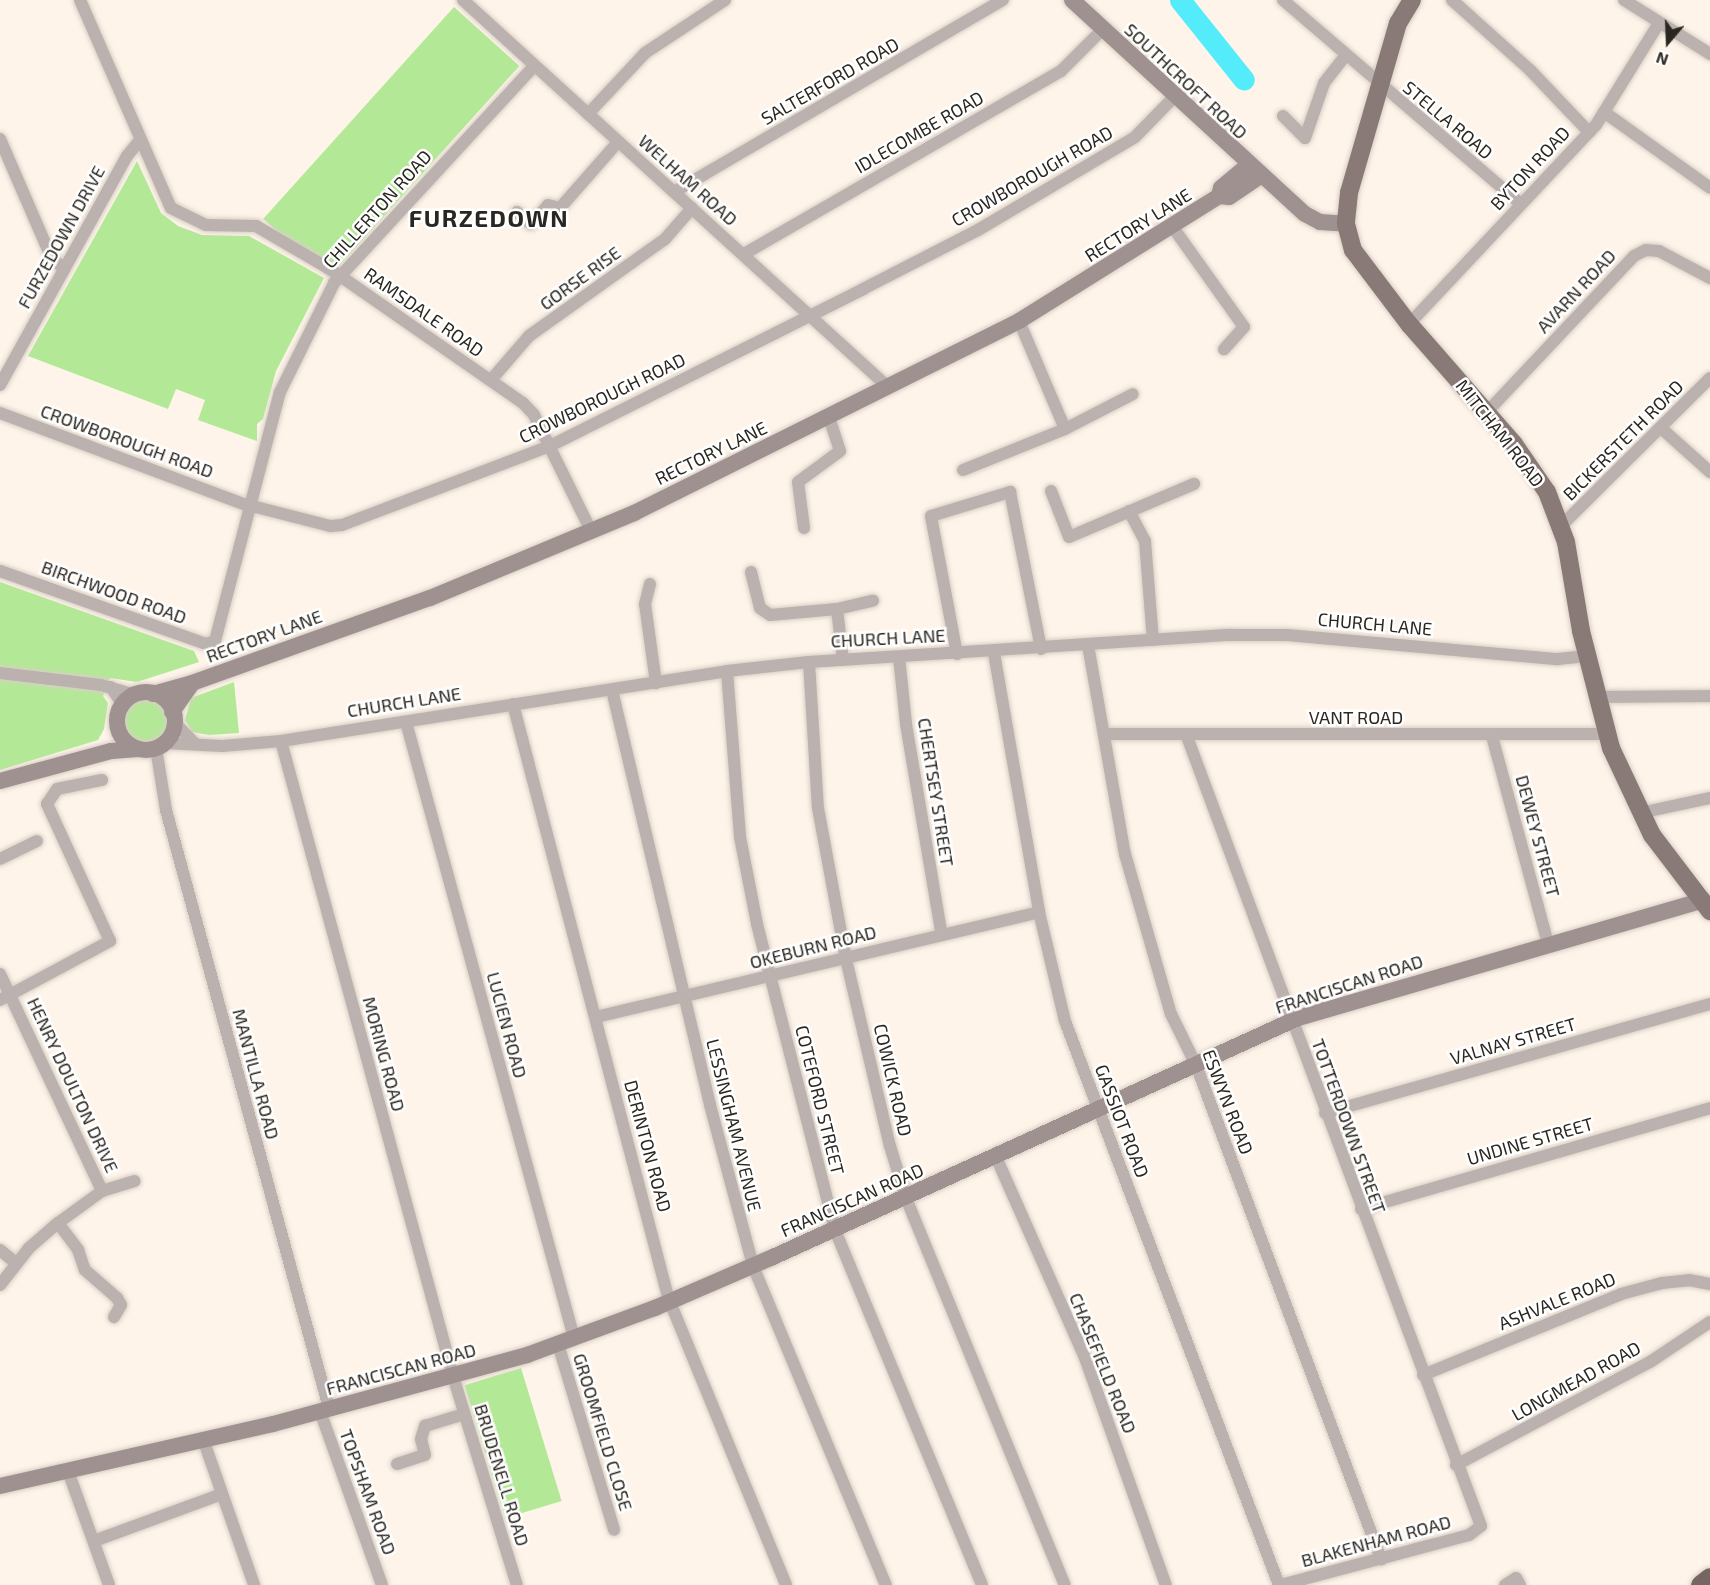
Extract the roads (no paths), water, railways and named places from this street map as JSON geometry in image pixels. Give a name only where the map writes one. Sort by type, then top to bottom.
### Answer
[{"type":"highway","points":[[1701,1585],[1710,1578]]},
{"type":"main road","name":"MITCHAM ROAD","points":[[1412,0],[1398,23],[1349,193],[1346,224],[1356,255],[1409,324],[1532,467],[1561,526],[1587,656],[1608,734],[1640,813],[1707,906]]},
{"type":"street","name":"RAMSDALE ROAD","points":[[80,0],[163,197],[178,214],[206,225],[256,226],[339,275],[529,409],[550,446],[591,531]]},
{"type":"street","name":"WELHAM ROAD","points":[[463,0],[812,315],[888,387]]},
{"type":"street","points":[[588,114],[645,54],[725,0]]},
{"type":"street","name":"SALTERFORD ROAD","points":[[674,192],[1003,0]]},
{"type":"street","name":"SOUTHCROFT ROAD","points":[[1072,0],[1254,171],[1312,219],[1346,224]]},
{"type":"street","name":"STELLA ROAD","points":[[1283,0],[1521,204]]},
{"type":"street","points":[[1452,0],[1552,92],[1589,132]]},
{"type":"street","points":[[1624,0],[1710,54]]},
{"type":"street","name":"BYTON ROAD","points":[[1409,324],[1589,132],[1604,112],[1659,23]]},
{"type":"street","name":"IDLECOMBE ROAD","points":[[744,254],[1061,71],[1103,29]]},
{"type":"street","points":[[1283,116],[1305,138],[1324,83],[1346,55]]},
{"type":"street","name":"CHILLERTON ROAD","points":[[215,641],[280,392],[293,358],[339,275],[534,66]]},
{"type":"street","name":"CROWBOROUGH ROAD","points":[[0,413],[251,506],[336,526],[550,446],[978,230],[1135,137],[1174,96]]},
{"type":"street","points":[[1604,112],[1710,188]]},
{"type":"street","points":[[0,139],[52,259],[64,269]]},
{"type":"street","name":"FURZEDOWN DRIVE","points":[[0,385],[64,269],[139,141]]},
{"type":"street","points":[[517,212],[531,224],[548,205],[560,208],[618,142]]},
{"type":"street","name":"RECTORY LANE","points":[[153,694],[192,683],[430,598],[591,531],[829,418],[1018,321],[1219,196],[1221,188],[1254,171]]},
{"type":"street","name":"GORSE RISE","points":[[491,380],[529,336],[665,239],[692,208]]},
{"type":"street","points":[[1172,226],[1244,327],[1224,349]]},
{"type":"street","name":"AVARN ROAD","points":[[1487,412],[1634,256],[1646,250],[1659,251],[1710,278]]},
{"type":"street","points":[[1018,321],[1065,429]]},
{"type":"street","name":"BICKERSTETH ROAD","points":[[1561,526],[1710,378]]},
{"type":"street","points":[[963,470],[1065,429],[1133,394]]},
{"type":"street","points":[[804,528],[798,482],[840,451],[829,418]]},
{"type":"street","points":[[1661,428],[1710,472]]},
{"type":"street","points":[[1051,491],[1069,537],[1194,484]]},
{"type":"street","points":[[957,654],[931,516],[1010,492],[1041,649]]},
{"type":"street","points":[[1129,510],[1146,541],[1153,640]]},
{"type":"street","name":"BIRCHWOOD ROAD","points":[[0,571],[206,644],[215,641]]},
{"type":"street","points":[[751,572],[764,614],[837,609],[873,601]]},
{"type":"street","points":[[650,584],[645,604],[656,683]]},
{"type":"street","points":[[837,609],[843,660]]},
{"type":"street","name":"CHURCH LANE","points":[[160,746],[281,741],[727,671],[809,662],[994,653],[1153,640],[1287,635],[1558,659],[1587,656]]},
{"type":"street","name":"ESWYN ROAD","points":[[1088,645],[1125,854],[1171,1014],[1196,1065],[1381,1559]]},
{"type":"street","name":"GASSIOT ROAD","points":[[994,653],[1039,912],[1065,1021],[1280,1585]]},
{"type":"street","name":"CHERTSEY STREET","points":[[899,657],[906,724],[941,932]]},
{"type":"street","name":"COWICK ROAD","points":[[809,662],[818,808],[846,959],[906,1198],[1065,1585]]},
{"type":"street","name":"COTEFORD STREET","points":[[727,671],[740,837],[770,976],[835,1230],[982,1585]]},
{"type":"street","points":[[0,673],[111,687],[129,700]]},
{"type":"street","name":"RECTORY LANE","points":[[174,718],[192,683]]},
{"type":"street","name":"LESSINGHAM AVENUE","points":[[612,690],[684,997],[753,1266],[886,1585]]},
{"type":"street","points":[[138,749],[126,744],[120,734],[117,717],[129,700],[153,694],[167,702],[174,718],[195,744]]},
{"type":"street","points":[[1598,697],[1710,696]]},
{"type":"street","name":"DERINTON ROAD","points":[[513,704],[670,1302],[786,1585]]},
{"type":"street","points":[[0,781],[111,751],[160,746],[174,718]]},
{"type":"street","name":"LUCIEN ROAD","points":[[406,722],[566,1341]]},
{"type":"street","points":[[111,751],[120,734]]},
{"type":"street","name":"VANT ROAD","points":[[1104,734],[1492,736],[1608,734]]},
{"type":"street","name":"TOTTERDOWN STREET","points":[[1186,734],[1479,1530]]},
{"type":"street","name":"DEWEY STREET","points":[[1492,736],[1548,944]]},
{"type":"street","name":"MORING ROAD","points":[[281,741],[455,1384]]},
{"type":"street","name":"MANTILLA ROAD","points":[[160,746],[166,810],[325,1409]]},
{"type":"street","points":[[5,998],[110,941],[47,804],[57,789],[102,780]]},
{"type":"street","points":[[1640,813],[1710,798]]},
{"type":"street","points":[[0,859],[37,841]]},
{"type":"street","name":"FRANCISCAN ROAD","points":[[0,1486],[325,1409],[455,1384],[670,1302],[753,1266],[1291,1021],[1548,944],[1707,906]]},
{"type":"street","name":"OKEBURN ROAD","points":[[596,1017],[846,959],[941,932],[1039,912]]},
{"type":"street","name":"HENRY DOULTON DRIVE","points":[[0,974],[5,998],[102,1191]]},
{"type":"street","name":"VALNAY STREET","points":[[1325,1113],[1710,1004]]},
{"type":"street","name":"UNDINE STREET","points":[[1361,1209],[1710,1108]]},
{"type":"street","name":"CHASEFIELD ROAD","points":[[996,1157],[1085,1358],[1166,1585]]},
{"type":"street","name":"HENRY DOULTON DRIVE","points":[[0,1285],[16,1263],[58,1223],[102,1191],[134,1181]]},
{"type":"street","points":[[58,1223],[78,1250],[86,1270],[117,1298],[121,1305],[114,1317]]},
{"type":"street","points":[[0,1250],[16,1263]]},
{"type":"street","name":"ASHVALE ROAD","points":[[1423,1375],[1621,1293],[1662,1283],[1689,1280],[1710,1284]]},
{"type":"street","name":"LONGMEAD ROAD","points":[[1456,1465],[1650,1362],[1710,1322]]},
{"type":"street","name":"GROOMFIELD CLOSE","points":[[566,1341],[614,1530]]},
{"type":"street","name":"BRUDENELL ROAD","points":[[455,1384],[517,1585]]},
{"type":"street","name":"TOPSHAM ROAD","points":[[325,1409],[382,1585]]},
{"type":"street","points":[[397,1464],[425,1455],[420,1438],[425,1426],[464,1414]]},
{"type":"street","points":[[203,1439],[254,1585]]},
{"type":"street","points":[[68,1471],[109,1585]]},
{"type":"street","points":[[94,1541],[222,1494]]},
{"type":"street","name":"BLAKENHAM ROAD","points":[[1280,1585],[1308,1582],[1479,1530]]},
{"type":"waterway","points":[[1180,0],[1244,80]]},
{"type":"district","name":"FURZEDOWN","points":[[489,218]]}]
